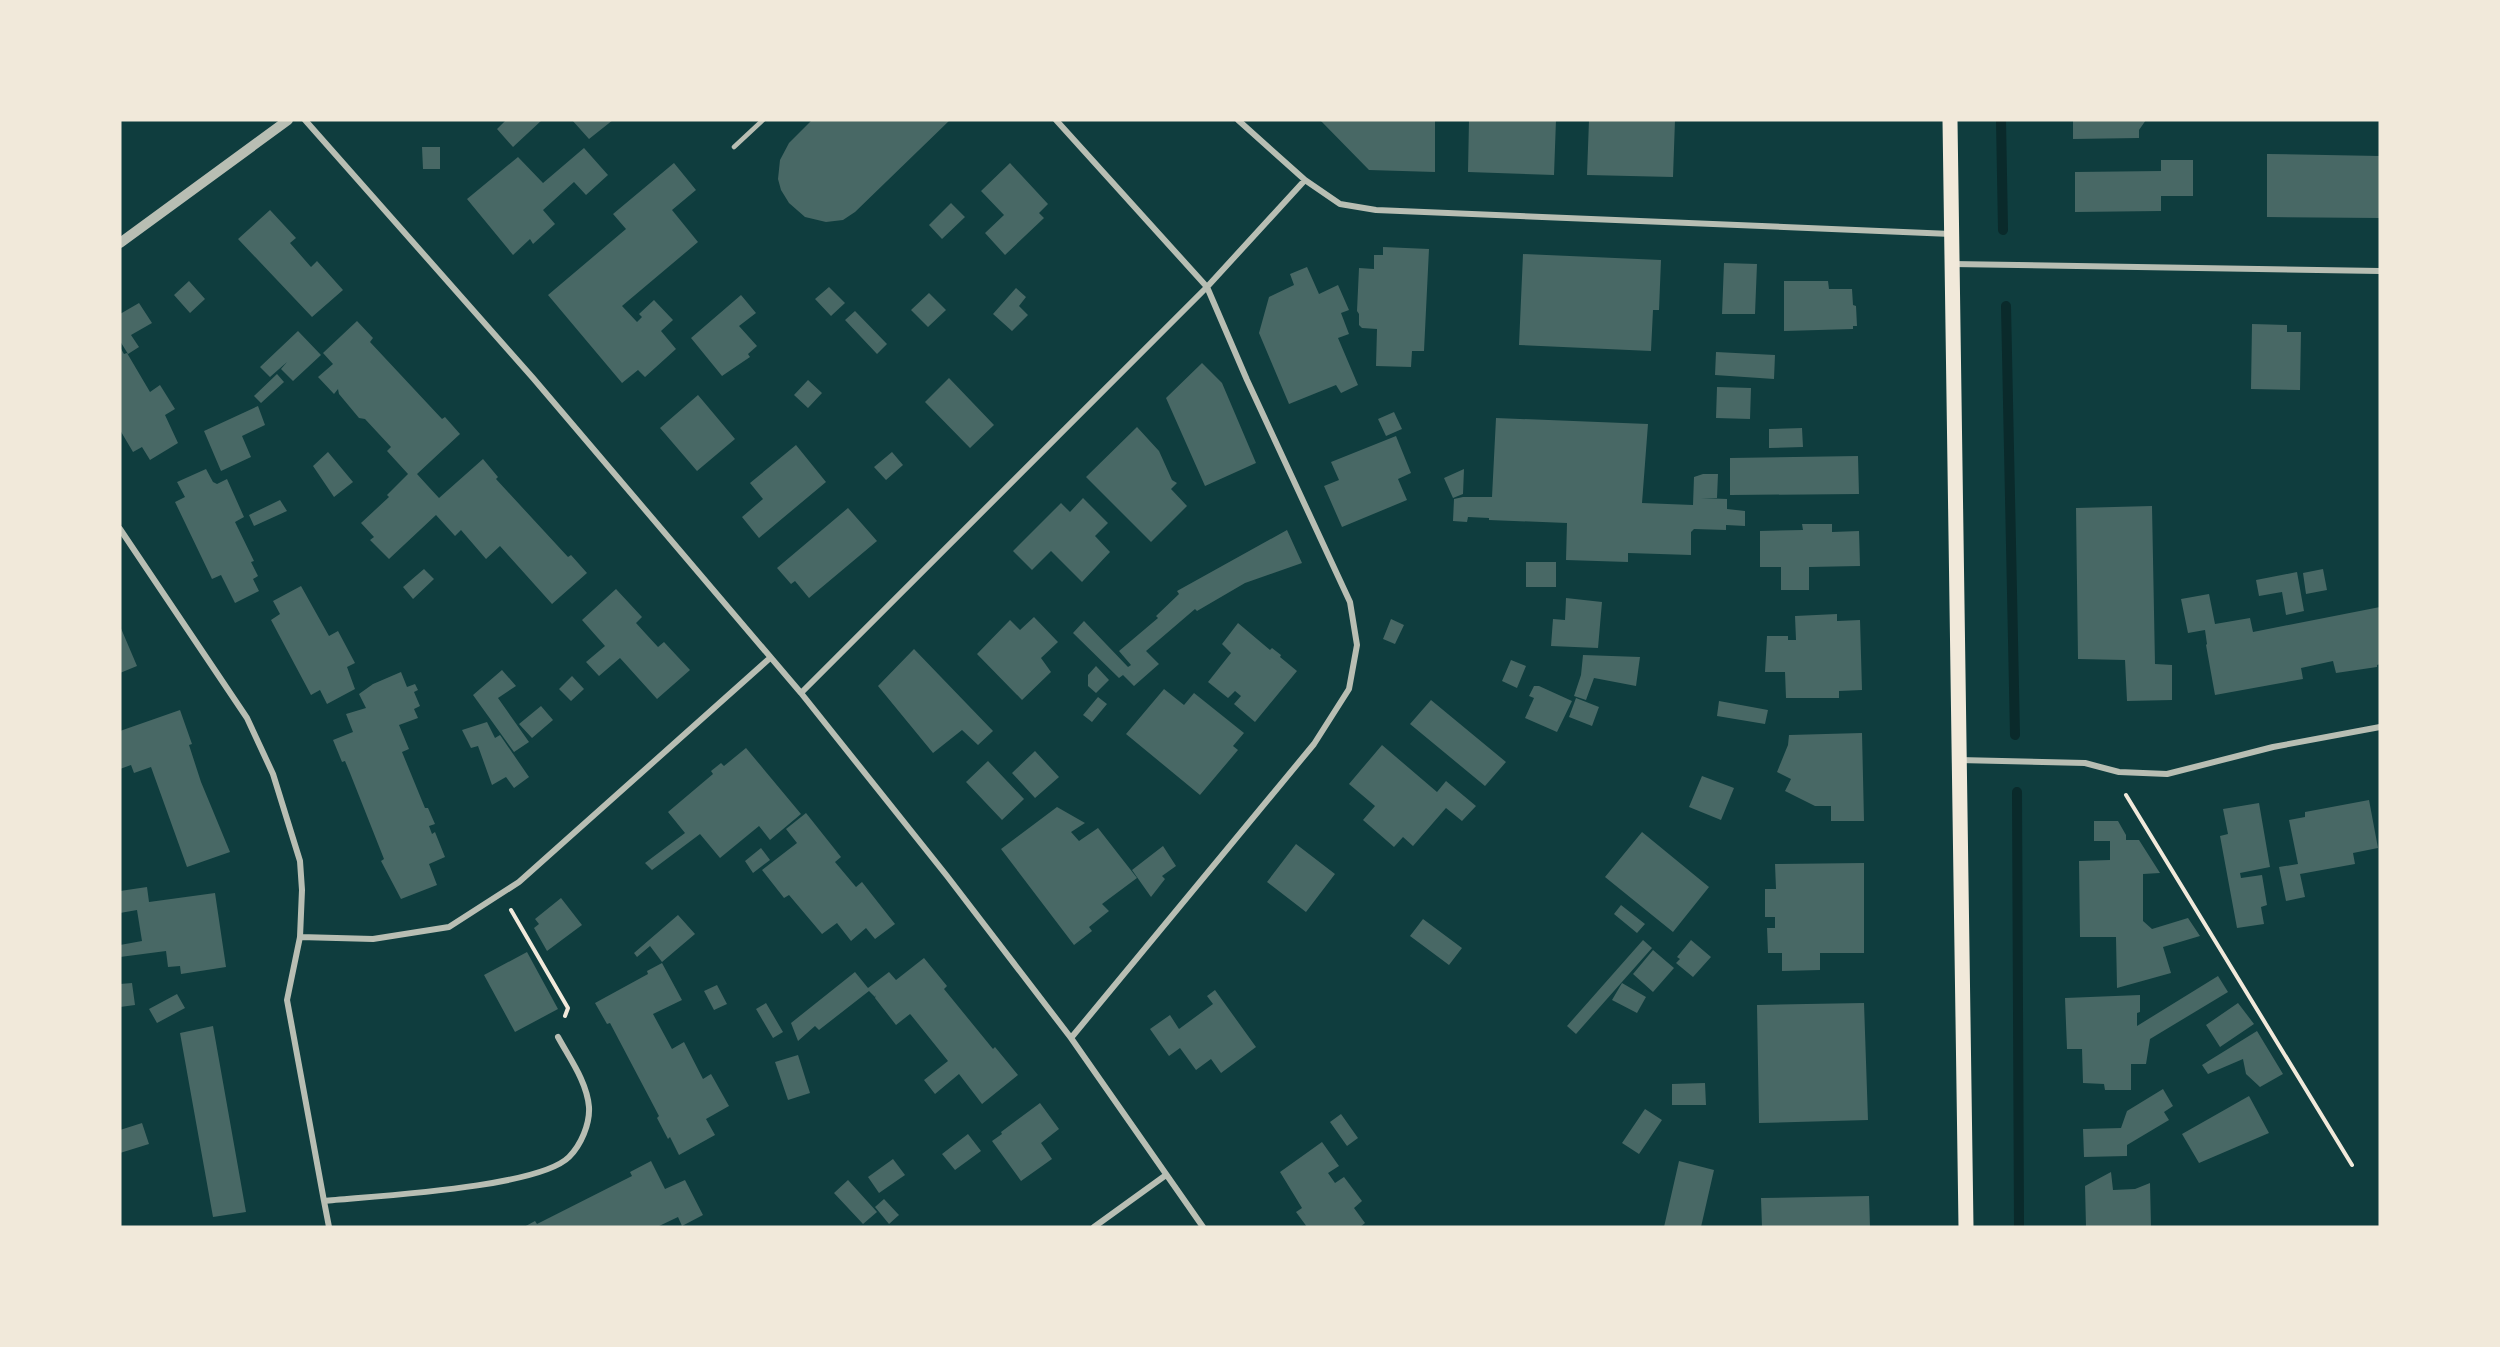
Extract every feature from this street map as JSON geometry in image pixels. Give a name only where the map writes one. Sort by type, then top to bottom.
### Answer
[{"type":"main road","points":[[1950,120],[1966,1227]]},
{"type":"street","points":[[120,243],[288,120]]},
{"type":"street","points":[[305,120],[533,378],[801,693],[947,876],[1071,1038],[1203,1227]]},
{"type":"street","points":[[1056,120],[1207,286],[1247,380],[1350,602],[1357,645],[1349,689],[1314,744],[1071,1038]]},
{"type":"street","points":[[1238,120],[1305,180],[1340,204],[1376,210],[1952,234]]},
{"type":"street","points":[[801,693],[1207,286],[1305,180]]},
{"type":"street","points":[[1952,264],[2380,271]]},
{"type":"street","points":[[120,529],[247,718],[273,774],[300,861],[302,890],[300,937],[286,1000],[329,1227]]},
{"type":"street","points":[[300,937],[373,939],[449,927],[519,882],[770,658]]},
{"type":"street","points":[[1958,760],[2085,763],[2119,772],[2167,774],[2273,747],[2380,727]]},
{"type":"street","points":[[324,1201],[494,1183],[545,1170],[568,1158],[584,1135],[589,1108],[582,1080],[558,1037]]},
{"type":"street","points":[[1094,1227],[1166,1175]]},
{"type":"lane","points":[[734,147],[763,120]]},
{"type":"path","points":[[2110,769],[2352,1165]]},
{"type":"path","points":[[502,894],[568,1008],[558,1037]]},
{"type":"building","points":[[506,120],[542,120],[513,147],[497,129]]},
{"type":"building","points":[[572,120],[613,120],[589,139]]},
{"type":"building","points":[[812,120],[950,120],[855,212],[843,220],[826,222],[805,217],[789,203],[781,190],[778,179],[780,160],[789,143]]},
{"type":"building","points":[[1320,120],[1435,120],[1435,172],[1369,170]]},
{"type":"building","points":[[1469,120],[1556,120],[1554,175],[1468,172]]},
{"type":"building","points":[[1589,120],[1675,120],[1673,177],[1587,175]]},
{"type":"building","points":[[2073,120],[2146,120],[2139,130],[2139,138],[2073,139]]},
{"type":"building","points":[[422,147],[440,147],[440,169],[423,169]]},
{"type":"building","points":[[584,148],[608,175],[586,195],[574,182],[543,210],[555,224],[533,244],[530,239],[513,255],[467,199],[518,157],[543,183]]},
{"type":"building","points":[[2267,154],[2380,156],[2380,218],[2267,217]]},
{"type":"building","points":[[2161,160],[2193,160],[2193,196],[2161,196],[2161,211],[2075,212],[2075,172],[2161,171]]},
{"type":"building","points":[[674,163],[696,190],[672,210],[698,242],[622,306],[637,322],[642,317],[639,314],[654,300],[673,320],[661,331],[676,349],[645,377],[638,370],[622,383],[548,295],[626,229],[613,214]]},
{"type":"building","points":[[1010,163],[1048,204],[1039,213],[1044,218],[1005,255],[985,233],[1004,215],[981,191]]},
{"type":"building","points":[[951,203],[965,217],[942,239],[929,225]]},
{"type":"building","points":[[270,210],[296,238],[290,243],[311,267],[317,261],[343,290],[312,317],[238,239]]},
{"type":"building","points":[[1383,247],[1429,249],[1424,351],[1412,351],[1411,367],[1376,366],[1377,329],[1362,328],[1359,325],[1357,311],[1359,268],[1374,269],[1374,255],[1383,255]]},
{"type":"building","points":[[1523,254],[1661,260],[1659,310],[1653,310],[1651,351],[1519,345]]},
{"type":"building","points":[[1724,263],[1757,264],[1755,314],[1722,314]]},
{"type":"building","points":[[1307,267],[1319,294],[1338,285],[1349,310],[1341,313],[1349,334],[1338,338],[1358,385],[1341,393],[1336,385],[1289,404],[1259,333],[1269,297],[1294,285],[1290,274]]},
{"type":"building","points":[[189,281],[205,299],[190,313],[174,295]]},
{"type":"building","points":[[1784,281],[1828,281],[1829,289],[1852,289],[1857,326],[1853,326],[1853,329],[1784,331]]},
{"type":"building","points":[[829,287],[845,303],[831,316],[815,299]]},
{"type":"building","points":[[1016,288],[1026,297],[1019,306],[1028,315],[1012,331],[993,314]]},
{"type":"building","points":[[929,293],[946,310],[928,327],[911,310]]},
{"type":"building","points":[[741,295],[756,313],[739,326],[757,346],[748,354],[750,357],[722,376],[691,338]]},
{"type":"building","points":[[139,303],[152,323],[131,335],[139,347],[128,354],[120,341],[120,314]]},
{"type":"building","points":[[855,311],[887,344],[877,354],[845,320]]},
{"type":"building","points":[[357,321],[373,338],[370,342],[442,419],[445,417],[460,434],[417,474],[427,485],[439,498],[483,459],[498,477],[496,479],[568,557],[571,555],[587,573],[552,604],[500,546],[486,559],[461,530],[455,536],[436,515],[389,559],[370,540],[374,537],[361,523],[389,497],[387,495],[408,474],[387,451],[391,447],[365,419],[359,418],[339,394],[338,389],[334,394],[318,377],[333,364],[323,353]]},
{"type":"building","points":[[2252,324],[2287,325],[2287,332],[2301,332],[2300,390],[2251,389]]},
{"type":"building","points":[[298,331],[321,355],[293,381],[281,369],[287,362],[270,377],[260,367]]},
{"type":"building","points":[[120,347],[124,354],[127,353],[150,392],[160,385],[175,409],[165,415],[178,443],[150,460],[142,447],[133,452],[120,430]]},
{"type":"building","points":[[1716,352],[1775,355],[1774,379],[1715,375]]},
{"type":"building","points":[[1202,363],[1222,383],[1256,463],[1205,486],[1166,398]]},
{"type":"building","points":[[277,374],[284,382],[261,403],[254,396]]},
{"type":"building","points":[[949,378],[994,425],[970,448],[925,402]]},
{"type":"building","points":[[808,380],[822,393],[808,408],[794,395]]},
{"type":"building","points":[[1717,387],[1751,388],[1750,419],[1716,418]]},
{"type":"building","points":[[698,395],[735,439],[697,471],[660,428]]},
{"type":"building","points":[[258,406],[265,425],[242,436],[251,457],[221,471],[204,431]]},
{"type":"building","points":[[1394,412],[1402,429],[1386,436],[1378,419]]},
{"type":"building","points":[[1496,418],[1648,424],[1642,503],[1693,505],[1694,477],[1703,474],[1718,474],[1717,498],[1701,498],[1727,499],[1727,509],[1745,511],[1745,526],[1726,525],[1726,530],[1694,529],[1691,532],[1691,555],[1628,553],[1628,562],[1566,560],[1567,523],[1468,517],[1467,522],[1453,521],[1454,499],[1492,497]]},
{"type":"building","points":[[1137,427],[1159,451],[1172,480],[1177,483],[1171,489],[1187,506],[1151,542],[1086,477]]},
{"type":"building","points":[[1802,428],[1803,447],[1769,448],[1769,429]]},
{"type":"building","points":[[1396,436],[1411,473],[1398,479],[1407,500],[1342,527],[1324,486],[1339,480],[1331,462]]},
{"type":"building","points":[[796,445],[826,482],[759,538],[742,517],[763,499],[750,483]]},
{"type":"building","points":[[328,452],[353,482],[334,497],[313,466]]},
{"type":"building","points":[[892,452],[903,465],[886,480],[874,467]]},
{"type":"building","points":[[1858,456],[1859,494],[1730,495],[1730,458]]},
{"type":"building","points":[[206,469],[213,482],[217,484],[227,479],[244,517],[235,522],[254,561],[251,562],[258,576],[253,579],[259,591],[235,603],[221,575],[212,579],[175,502],[185,497],[177,482]]},
{"type":"building","points":[[1464,469],[1463,494],[1453,498],[1444,478]]},
{"type":"building","points":[[1083,498],[1108,523],[1095,536],[1110,552],[1082,582],[1051,551],[1032,570],[1013,551],[1061,503],[1070,512]]},
{"type":"building","points":[[280,500],[287,511],[254,526],[249,515]]},
{"type":"building","points":[[2152,506],[2155,664],[2172,665],[2172,700],[2127,701],[2125,660],[2078,659],[2076,508]]},
{"type":"building","points":[[848,508],[877,541],[809,598],[795,581],[791,584],[777,568]]},
{"type":"building","points":[[1802,524],[1832,524],[1832,532],[1859,531],[1860,566],[1809,567],[1809,590],[1781,590],[1781,567],[1760,567],[1760,531],[1803,530]]},
{"type":"building","points":[[1287,530],[1302,563],[1245,583],[1197,611],[1195,609],[1146,651],[1159,664],[1134,686],[1123,675],[1119,678],[1073,633],[1084,621],[1128,667],[1131,665],[1119,651],[1158,618],[1156,616],[1179,594],[1177,591]]},
{"type":"building","points":[[1526,562],[1556,562],[1556,587],[1526,587]]},
{"type":"building","points":[[424,569],[434,579],[413,599],[403,587]]},
{"type":"building","points":[[2323,569],[2327,590],[2306,594],[2303,573]]},
{"type":"building","points":[[2297,572],[2304,611],[2286,615],[2282,592],[2259,596],[2256,580]]},
{"type":"building","points":[[301,586],[329,636],[338,631],[355,663],[347,667],[355,689],[327,704],[320,690],[311,695],[271,620],[280,614],[273,601]]},
{"type":"building","points":[[616,589],[642,617],[636,623],[646,634],[658,647],[664,642],[690,670],[657,699],[620,658],[599,676],[586,662],[605,646],[582,620]]},
{"type":"building","points":[[2209,594],[2215,624],[2250,618],[2253,632],[2380,607],[2380,664],[2377,667],[2336,673],[2333,661],[2301,668],[2303,679],[2215,695],[2205,630],[2188,633],[2181,599]]},
{"type":"building","points":[[1566,598],[1602,602],[1598,648],[1551,646],[1553,619],[1565,620]]},
{"type":"building","points":[[1837,614],[1837,621],[1860,620],[1862,690],[1839,691],[1839,698],[1786,698],[1785,672],[1765,672],[1767,636],[1788,636],[1788,640],[1796,640],[1795,616]]},
{"type":"building","points":[[1034,617],[1058,642],[1041,658],[1051,672],[1022,700],[977,654],[1010,620],[1020,630]]},
{"type":"building","points":[[1391,619],[1404,625],[1395,644],[1383,639]]},
{"type":"building","points":[[1238,623],[1270,650],[1272,648],[1281,655],[1280,657],[1297,671],[1255,722],[1234,704],[1241,696],[1235,691],[1228,698],[1208,682],[1231,653],[1222,644]]},
{"type":"building","points":[[120,626],[137,666],[120,673]]},
{"type":"building","points":[[914,649],[993,731],[978,745],[962,730],[933,753],[878,686]]},
{"type":"building","points":[[1583,655],[1640,657],[1636,686],[1594,678],[1586,700],[1574,696],[1581,675]]},
{"type":"building","points":[[1511,660],[1526,666],[1517,688],[1502,681]]},
{"type":"building","points":[[1096,666],[1109,680],[1096,693],[1088,686],[1088,675]]},
{"type":"building","points":[[502,670],[516,686],[498,698],[529,742],[514,752],[473,695]]},
{"type":"building","points":[[401,672],[407,687],[415,684],[418,690],[414,692],[420,706],[414,709],[418,718],[399,725],[409,749],[402,752],[425,808],[428,808],[435,824],[429,826],[432,834],[435,832],[445,857],[429,864],[437,885],[401,899],[381,861],[384,859],[350,773],[345,761],[342,762],[333,740],[353,732],[346,714],[366,708],[359,694],[373,684]]},
{"type":"building","points":[[572,676],[584,689],[571,701],[559,689]]},
{"type":"building","points":[[1534,686],[1539,686],[1572,701],[1557,732],[1525,718],[1534,698],[1529,696]]},
{"type":"building","points":[[1164,689],[1184,705],[1194,693],[1244,733],[1233,746],[1238,750],[1200,795],[1126,734]]},
{"type":"building","points":[[1098,697],[1107,704],[1092,722],[1083,715]]},
{"type":"building","points":[[1576,698],[1599,707],[1592,726],[1569,717]]},
{"type":"building","points":[[1431,700],[1506,762],[1485,786],[1410,724]]},
{"type":"building","points":[[1719,701],[1768,710],[1765,724],[1717,716]]},
{"type":"building","points":[[541,706],[553,720],[532,738],[519,724]]},
{"type":"building","points":[[180,710],[192,744],[189,745],[201,782],[230,852],[187,867],[151,767],[134,773],[131,765],[120,769],[120,731]]},
{"type":"building","points":[[487,722],[495,738],[500,735],[529,777],[514,788],[506,777],[492,785],[478,746],[471,748],[462,730]]},
{"type":"building","points":[[1862,733],[1864,821],[1831,821],[1831,806],[1815,806],[1785,791],[1791,779],[1777,772],[1788,745],[1789,735]]},
{"type":"building","points":[[1382,745],[1437,792],[1446,781],[1476,806],[1462,821],[1446,808],[1413,846],[1403,837],[1394,847],[1363,820],[1375,806],[1349,784]]},
{"type":"building","points":[[746,748],[801,814],[770,840],[759,826],[720,858],[700,834],[652,870],[645,863],[685,833],[668,812],[713,774],[711,771],[721,763],[724,766]]},
{"type":"building","points":[[1035,751],[1059,777],[1035,798],[1012,773]]},
{"type":"building","points":[[988,761],[1024,799],[1002,820],[966,782]]},
{"type":"building","points":[[1702,776],[1734,788],[1721,820],[1689,807]]},
{"type":"building","points":[[2369,800],[2378,848],[2353,853],[2355,864],[2300,874],[2305,897],[2286,901],[2279,867],[2298,864],[2289,820],[2305,817],[2305,812]]},
{"type":"building","points":[[2259,803],[2270,867],[2240,873],[2241,878],[2262,875],[2267,905],[2261,907],[2264,924],[2237,928],[2220,836],[2228,834],[2223,809]]},
{"type":"building","points":[[1057,807],[1085,823],[1071,832],[1079,841],[1098,828],[1137,878],[1102,904],[1109,911],[1089,927],[1092,931],[1074,945],[1001,849]]},
{"type":"building","points":[[806,813],[841,857],[835,862],[856,887],[862,882],[895,924],[875,939],[866,928],[851,941],[837,923],[822,934],[789,895],[784,898],[762,870],[797,843],[786,829]]},
{"type":"building","points":[[2094,821],[2118,821],[2126,835],[2126,840],[2139,840],[2160,873],[2143,874],[2143,921],[2152,929],[2188,918],[2200,936],[2163,947],[2171,973],[2117,988],[2116,937],[2080,937],[2079,861],[2110,860],[2110,841],[2094,841]]},
{"type":"building","points":[[1642,832],[1709,887],[1673,932],[1605,877]]},
{"type":"building","points":[[1296,844],[1335,874],[1306,912],[1267,882]]},
{"type":"building","points":[[1163,846],[1176,866],[1162,876],[1165,879],[1151,897],[1132,870]]},
{"type":"building","points":[[761,848],[770,860],[753,873],[745,861]]},
{"type":"building","points":[[1864,863],[1864,953],[1820,953],[1820,970],[1782,971],[1782,953],[1768,953],[1767,928],[1775,928],[1775,917],[1765,917],[1765,889],[1776,889],[1775,864]]},
{"type":"building","points":[[147,887],[149,902],[215,893],[226,967],[181,974],[180,966],[168,967],[166,951],[120,957],[120,945],[142,941],[137,910],[120,913],[120,891]]},
{"type":"building","points":[[561,898],[582,925],[547,951],[534,928],[539,924],[535,919]]},
{"type":"building","points":[[1621,905],[1645,924],[1637,933],[1614,914]]},
{"type":"building","points":[[678,915],[695,934],[662,962],[650,946],[637,957],[634,953]]},
{"type":"building","points":[[1423,919],[1462,948],[1449,965],[1410,936]]},
{"type":"building","points":[[1643,940],[1652,948],[1576,1034],[1567,1026]]},
{"type":"building","points":[[1691,940],[1711,957],[1693,977],[1676,963],[1680,959],[1677,957]]},
{"type":"building","points":[[1653,950],[1674,968],[1653,992],[1633,974]]},
{"type":"building","points":[[527,952],[558,1009],[515,1032],[484,975]]},
{"type":"building","points":[[924,958],[947,986],[944,989],[993,1049],[995,1047],[1018,1075],[982,1104],[959,1074],[935,1094],[924,1080],[948,1061],[910,1014],[896,1025],[875,998],[876,995],[875,997],[869,991],[819,1030],[815,1026],[798,1041],[791,1023],[855,972],[868,988],[889,972],[896,980]]},
{"type":"building","points":[[662,963],[682,1000],[653,1014],[672,1049],[684,1042],[703,1079],[711,1074],[729,1106],[706,1119],[715,1135],[679,1155],[657,1118],[659,1116],[610,1023],[607,1024],[595,1003],[648,974],[647,971]]},
{"type":"building","points":[[2218,976],[2228,992],[2150,1039],[2146,1064],[2131,1064],[2131,1090],[2105,1090],[2104,1084],[2083,1083],[2082,1049],[2067,1049],[2065,998],[2140,995],[2137,1026]]},
{"type":"building","points":[[132,983],[135,1005],[120,1007],[120,984]]},
{"type":"building","points":[[1622,983],[1646,997],[1637,1013],[1612,1000]]},
{"type":"building","points":[[717,985],[727,1004],[714,1010],[704,991]]},
{"type":"building","points":[[1215,990],[1256,1047],[1221,1073],[1211,1059],[1196,1070],[1180,1048],[1169,1056],[1150,1029],[1170,1015],[1179,1029],[1213,1004],[1207,996]]},
{"type":"building","points":[[177,994],[185,1008],[157,1023],[149,1009]]},
{"type":"building","points":[[766,1003],[783,1032],[773,1038],[756,1009]]},
{"type":"building","points":[[1864,1003],[1868,1120],[1759,1123],[1757,1005]]},
{"type":"building","points":[[2238,1003],[2254,1024],[2220,1047],[2206,1025]]},
{"type":"building","points":[[213,1026],[246,1212],[213,1217],[180,1033]]},
{"type":"building","points":[[2257,1031],[2283,1074],[2260,1087],[2246,1074],[2243,1059],[2208,1074],[2202,1065]]},
{"type":"building","points":[[798,1055],[810,1093],[788,1100],[775,1062]]},
{"type":"building","points":[[1705,1083],[1706,1105],[1672,1105],[1672,1084]]},
{"type":"building","points":[[2163,1089],[2173,1106],[2164,1112],[2169,1120],[2127,1145],[2127,1156],[2084,1157],[2083,1129],[2121,1128],[2127,1111]]},
{"type":"building","points":[[2249,1096],[2269,1133],[2199,1163],[2182,1134]]},
{"type":"building","points":[[1040,1103],[1059,1129],[1041,1143],[1052,1159],[1021,1181],[992,1141]]},
{"type":"building","points":[[1645,1109],[1662,1120],[1639,1154],[1622,1143]]},
{"type":"building","points":[[1341,1114],[1358,1138],[1347,1146],[1330,1122]]},
{"type":"building","points":[[142,1123],[149,1144],[120,1153],[120,1130]]},
{"type":"building","points":[[968,1134],[981,1151],[955,1170],[942,1154]]},
{"type":"building","points":[[1322,1142],[1339,1166],[1328,1173],[1335,1183],[1344,1177],[1362,1201],[1354,1208],[1365,1223],[1360,1227],[1307,1227],[1296,1212],[1302,1208],[1280,1172]]},
{"type":"building","points":[[893,1159],[905,1175],[879,1193],[868,1177]]},
{"type":"building","points":[[651,1161],[665,1189],[685,1180],[703,1215],[682,1226],[678,1217],[657,1227],[524,1227],[535,1221],[537,1224],[632,1176],[630,1172]]},
{"type":"building","points":[[1679,1161],[1714,1170],[1701,1227],[1664,1227]]},
{"type":"building","points":[[2111,1172],[2113,1190],[2135,1189],[2150,1183],[2151,1227],[2086,1227],[2085,1186]]},
{"type":"building","points":[[848,1180],[877,1212],[863,1224],[834,1193]]},
{"type":"building","points":[[1869,1196],[1870,1227],[1762,1227],[1761,1198]]},
{"type":"building","points":[[884,1199],[899,1215],[889,1224],[875,1207]]},
{"type":"waterway","points":[[2001,120],[2003,230]]},
{"type":"waterway","points":[[2006,306],[2015,735]]},
{"type":"waterway","points":[[2017,792],[2019,1227]]}]
